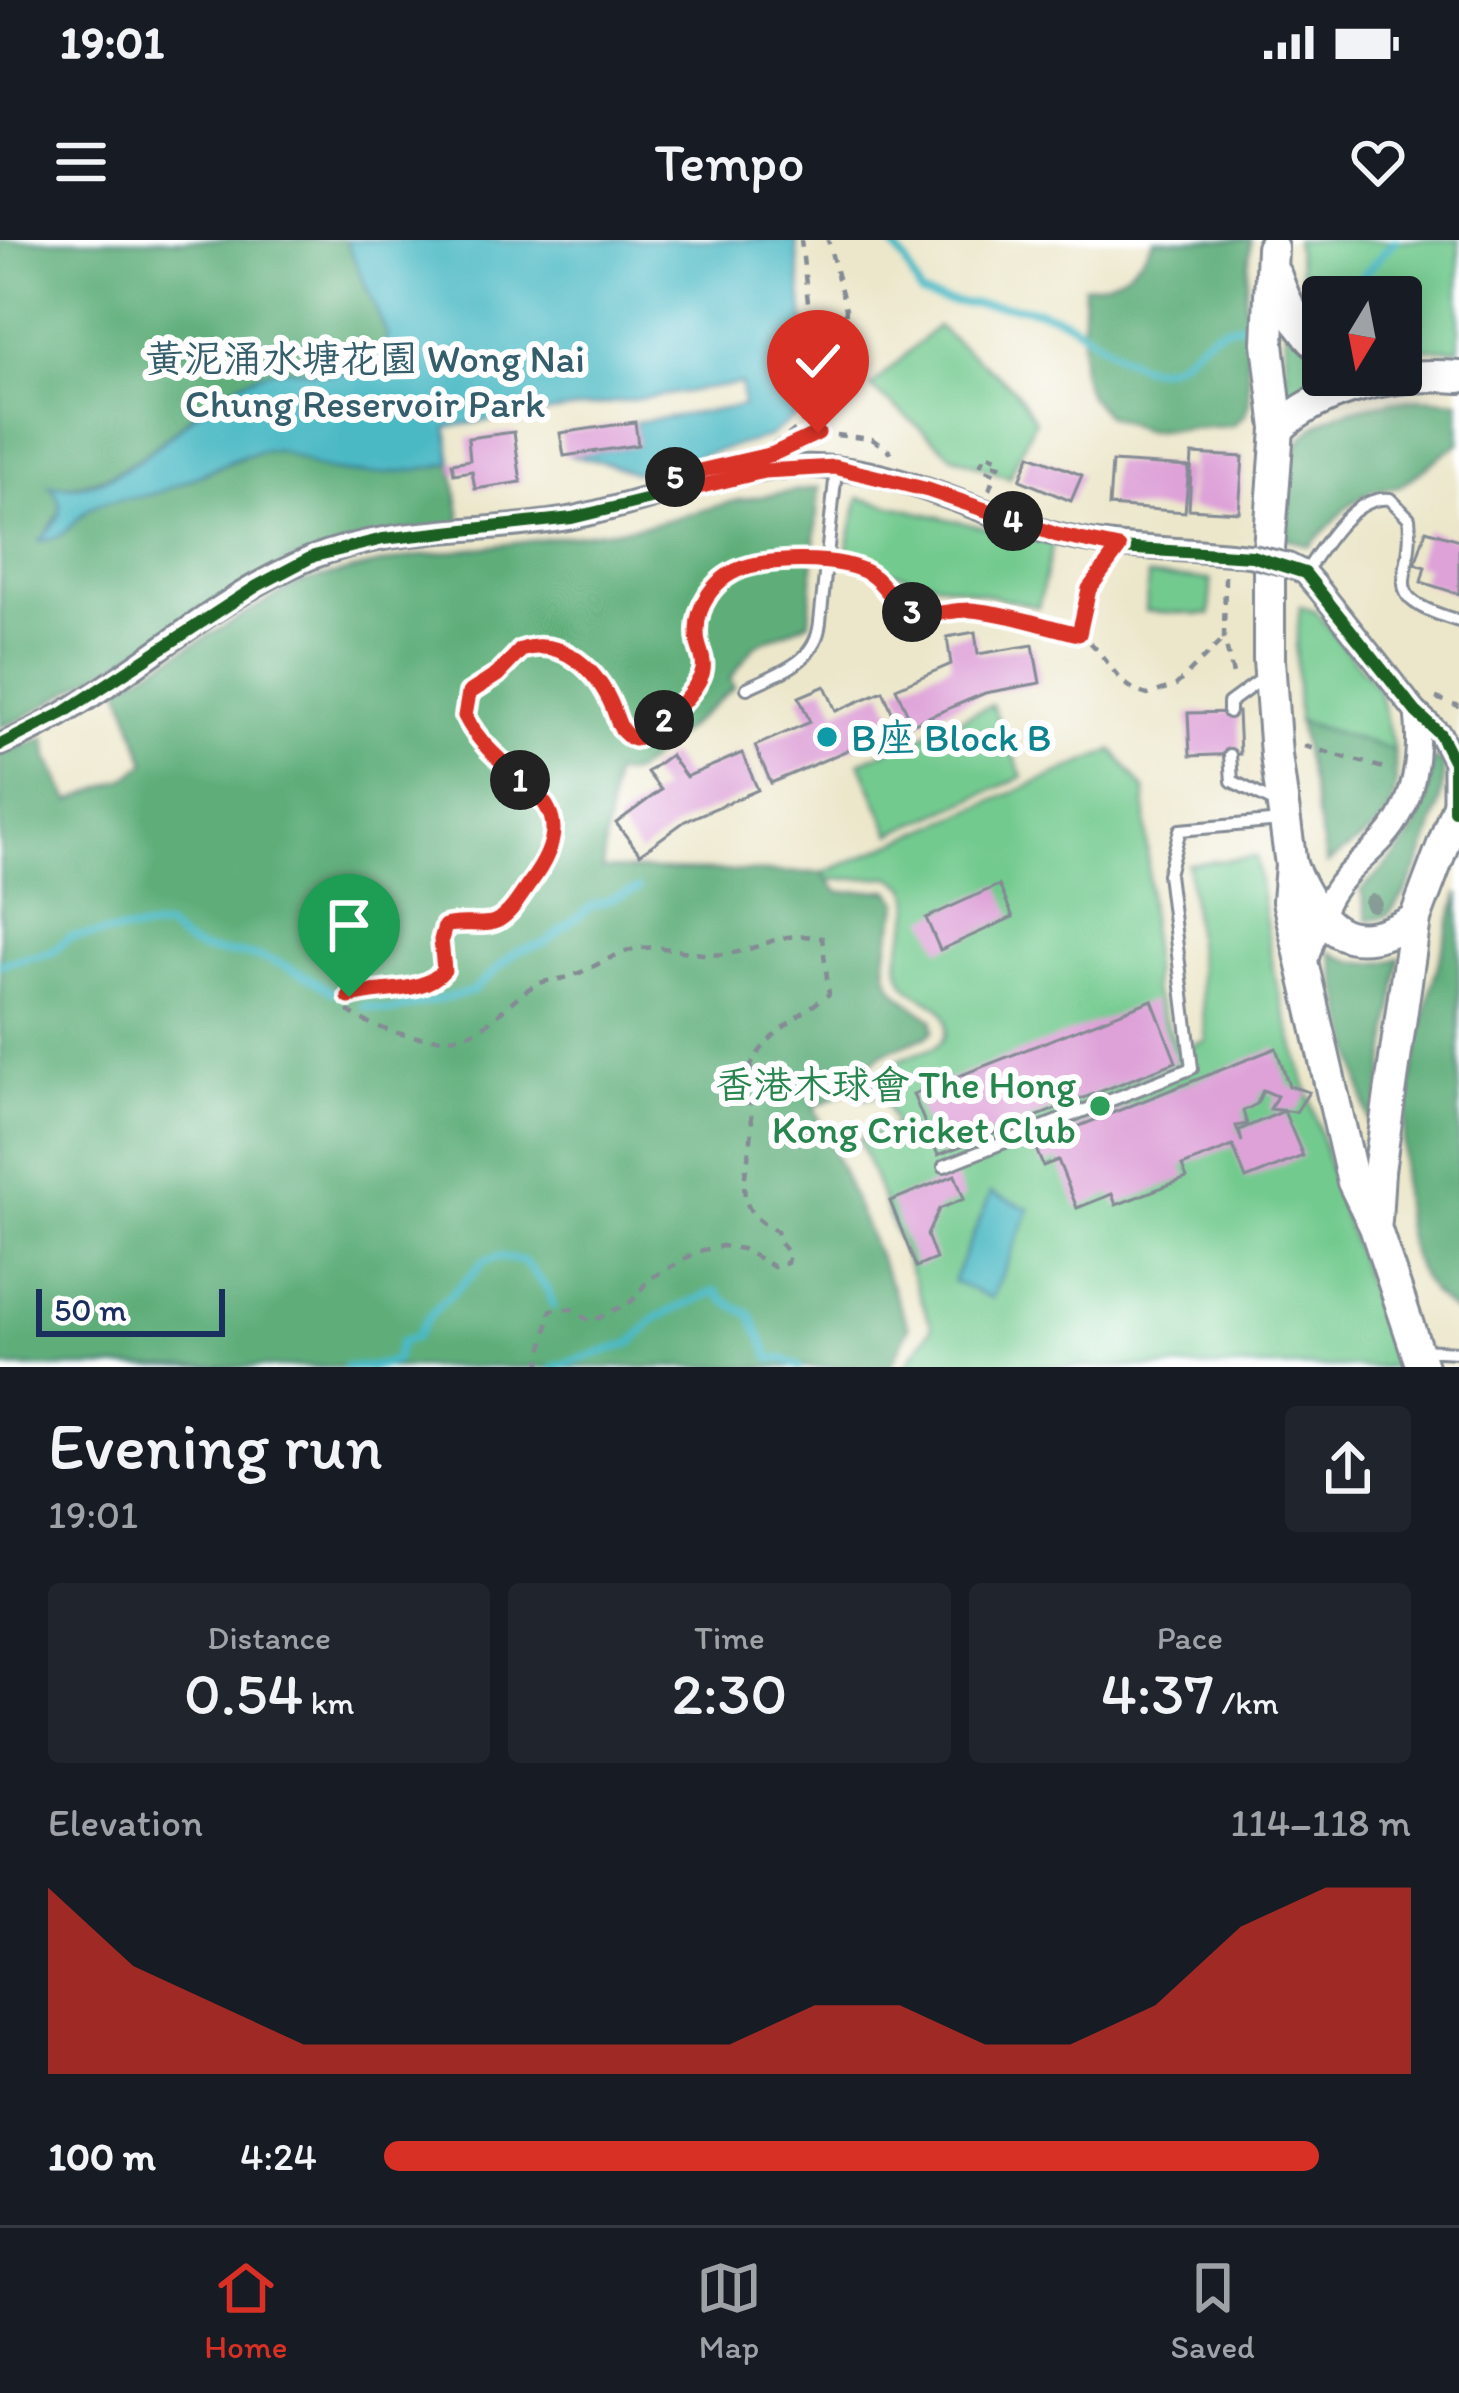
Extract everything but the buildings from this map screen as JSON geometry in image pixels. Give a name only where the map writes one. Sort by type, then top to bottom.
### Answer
[{"type":"main road","points":[[1273,244],[1295,323],[1268,338],[1277,429],[1259,669],[1291,865],[1288,901],[1354,1182],[1376,1227],[1420,1358]]},
{"type":"main road","points":[[1422,377],[1459,377]]},
{"type":"main road","points":[[1277,429],[1304,406],[1330,396]]},
{"type":"main road","points":[[1376,1227],[1378,1171],[1415,919],[1456,806]]},
{"type":"main road","points":[[1291,865],[1321,919],[1340,935],[1360,940],[1386,935],[1415,919]]},
{"type":"street","points":[[0,745],[63,713],[257,586],[314,556],[383,539],[572,518],[764,471],[835,474],[928,490],[1057,535],[1119,548],[1225,552],[1297,569],[1416,712],[1440,734],[1452,754],[1456,806]]},
{"type":"street","points":[[1304,967],[1329,897],[1386,836],[1407,800],[1418,758],[1416,712]]},
{"type":"lane","points":[[747,688],[804,659],[814,645],[835,474]]},
{"type":"lane","points":[[1297,569],[1366,503],[1390,500],[1409,518],[1404,576],[1409,598],[1418,609],[1459,621]]},
{"type":"lane","points":[[1229,712],[1229,703],[1259,669]]},
{"type":"lane","points":[[1230,755],[1232,781],[1283,813]]},
{"type":"lane","points":[[944,1166],[1192,1068],[1168,874],[1180,830],[1283,813]]},
{"type":"lane","points":[[1420,1358],[1459,1352]]},
{"type":"path","points":[[764,447],[802,424],[815,397],[816,367],[801,240]]},
{"type":"path","points":[[789,449],[818,433],[838,402],[846,309],[828,240]]},
{"type":"path","points":[[989,454],[1001,460],[998,466],[983,460],[980,467],[995,474]]},
{"type":"path","points":[[1079,634],[1089,589],[1119,548]]},
{"type":"path","points":[[1225,552],[1224,638],[1233,674],[1259,669]]},
{"type":"path","points":[[539,1367],[551,1310],[571,1310],[591,1322],[632,1301],[649,1279],[670,1265],[722,1246],[742,1249],[774,1268],[787,1263],[789,1254],[777,1231],[749,1212],[742,1176],[752,1126],[746,1089],[750,1067],[763,1047],[830,994],[822,938],[792,933],[728,954],[691,955],[671,946],[628,950],[570,977],[538,983],[473,1032],[450,1038],[388,1029],[357,1018],[347,1010],[349,997],[437,979],[444,970],[441,940],[445,926],[495,923],[507,914],[549,856],[555,834],[552,810],[501,764],[468,723],[465,700],[474,687],[497,675],[508,660],[528,647],[565,650],[604,692],[623,733],[642,739],[702,676],[698,619],[717,583],[739,569],[764,562],[822,563]]},
{"type":"path","points":[[839,566],[868,573],[894,601],[912,612],[978,611],[1079,634],[1092,643],[1123,683],[1148,695],[1177,685],[1224,638]]},
{"type":"path","points":[[1304,746],[1402,773]]},
{"type":"green space","points":[[0,240],[346,240],[388,337],[367,367],[336,373],[282,370],[250,378],[200,409],[135,461],[83,483],[51,486],[63,507],[41,541],[60,535],[101,503],[156,493],[269,450],[322,466],[355,469],[404,470],[452,463],[462,525],[289,561],[22,719],[0,727]]},
{"type":"green space","points":[[1154,240],[1251,240],[1245,297],[1249,402],[1245,415],[1232,426],[1145,431],[1107,416],[1089,396],[1081,371],[1084,286],[1125,273]]},
{"type":"green space","points":[[1295,240],[1459,240],[1459,349],[1422,349],[1422,276],[1302,276]]},
{"type":"green space","points":[[1286,321],[1302,338],[1302,392],[1287,402]]},
{"type":"green space","points":[[937,326],[1013,388],[1035,420],[1009,478],[953,456],[871,387]]},
{"type":"green space","points":[[1420,398],[1459,401],[1459,443],[1399,487],[1372,491],[1351,504],[1309,546],[1281,537],[1291,461],[1311,430],[1344,412]]},
{"type":"green space","points":[[819,487],[809,622],[755,645],[730,679],[734,687],[635,773],[613,775],[602,869],[823,873],[838,892],[889,890],[899,902],[887,970],[899,993],[932,1019],[933,1031],[883,1053],[855,1088],[814,1107],[909,1327],[891,1367],[0,1367],[0,753],[46,738],[48,757],[70,801],[125,779],[146,763],[120,687],[299,583],[405,558],[649,525],[739,500]]},
{"type":"green space","points":[[859,498],[1053,544],[1038,607],[844,560]]},
{"type":"green space","points":[[1148,576],[1211,580],[1210,615],[1146,611]]},
{"type":"green space","points":[[1300,606],[1316,612],[1379,691],[1394,750],[1298,721]]},
{"type":"green space","points":[[992,705],[1023,777],[891,834],[860,762]]},
{"type":"green space","points":[[1298,721],[1394,750],[1391,808],[1374,830],[1327,864]]},
{"type":"green space","name":"香港木球會 The Hong Kong Cricket Club","points":[[1113,750],[1145,791],[1153,991],[1177,1049],[1206,1041],[1188,864],[1256,857],[1274,975],[1342,1210],[1395,1367],[905,1367],[932,1327],[859,1139],[895,1126],[883,1095],[864,1099],[876,1079],[893,1063],[937,1046],[946,1032],[946,1021],[938,1007],[908,987],[899,968],[911,906],[906,886],[891,877],[828,880],[823,873]]},
{"type":"green space","points":[[1432,759],[1443,762],[1441,796],[1418,866],[1397,904],[1386,916],[1368,921],[1361,890],[1412,833],[1425,801]]},
{"type":"green space","points":[[1459,893],[1459,1315],[1431,1291],[1412,1252],[1403,1204],[1403,1151],[1419,1038]]},
{"type":"green space","points":[[1331,952],[1365,963],[1400,958],[1374,1145]]},
{"type":"water","points":[[346,240],[796,240],[806,341],[788,343],[791,367],[809,366],[809,390],[801,412],[769,437],[634,473],[569,455],[637,445],[635,422],[743,406],[741,384],[447,427],[452,463],[419,469],[349,473],[264,451],[166,490],[98,504],[60,536],[39,541],[59,515],[59,501],[50,486],[83,486],[131,466],[229,389],[267,372],[336,373],[367,367],[388,337]]},
{"type":"water","points":[[991,1193],[1030,1209],[992,1298],[953,1282]]},
{"type":"waterway","points":[[889,240],[921,294],[1040,311],[1145,367],[1172,364],[1223,329],[1264,322]]},
{"type":"waterway","points":[[1363,276],[1395,240]]},
{"type":"waterway","points":[[364,1006],[390,1011],[471,992],[516,952],[545,943],[590,907],[638,889]]},
{"type":"waterway","points":[[0,964],[53,952],[69,937],[166,927],[197,948],[274,961],[332,992]]},
{"type":"waterway","points":[[371,1367],[395,1361],[401,1342],[416,1337],[429,1317],[484,1261],[499,1257],[523,1261],[548,1290],[553,1306]]},
{"type":"waterway","points":[[554,1367],[632,1343],[656,1318],[716,1291],[751,1315],[771,1359],[799,1367]]},
{"type":"waterway","points":[[346,1367],[368,1367]]},
{"type":"cycle path","points":[[0,745],[63,713],[257,586],[314,556],[383,539],[572,518],[764,471],[835,467],[928,491],[1057,535],[1119,548],[1252,556],[1305,573],[1416,712],[1440,734],[1454,762],[1454,810]]},
{"type":"place","name":"B座 Block B","points":[[827,737]]},
{"type":"place","name":"香港木球會 The Hong Kong Cricket Club","points":[[1100,1106]]},
{"type":"route","points":[[349,997],[437,979],[444,970],[441,940],[445,926],[495,923],[507,914],[549,856],[555,834],[552,810],[501,764],[465,716],[465,700],[474,687],[497,675],[521,650],[552,646],[577,658],[610,702],[620,728],[628,737],[642,739],[702,676],[698,619],[708,594],[727,575],[751,565],[805,560],[857,569],[876,578],[894,601],[912,612],[978,611],[1079,634],[1089,589],[1119,548],[1032,528],[928,490],[835,467],[764,471],[669,494],[669,478],[773,454],[818,433]]},
{"type":"park label","name":"黃泥涌水塘花園 Wong Nai Chung Reservoir Park","points":[[365,380]]}]
